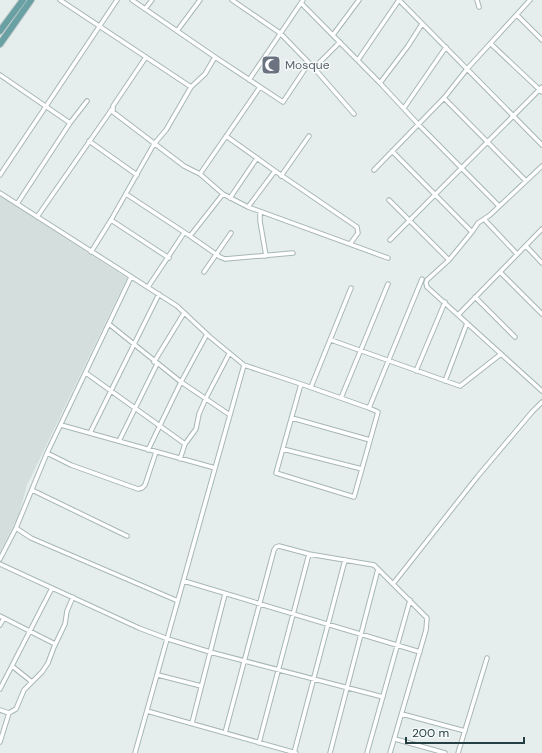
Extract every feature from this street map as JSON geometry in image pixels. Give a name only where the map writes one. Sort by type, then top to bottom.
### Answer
[{"type":"main road","points":[[0,31],[23,0]]},
{"type":"main road","points":[[0,44],[31,0]]},
{"type":"street","points":[[60,0],[191,87]]},
{"type":"street","points":[[0,175],[117,0]]},
{"type":"street","points":[[132,0],[283,102],[309,62]]},
{"type":"street","points":[[145,9],[152,0]]},
{"type":"street","points":[[177,31],[200,0]]},
{"type":"street","points":[[232,0],[280,33],[309,62],[354,114]]},
{"type":"street","points":[[333,35],[359,0]]},
{"type":"street","points":[[358,60],[399,0],[542,145]]},
{"type":"street","points":[[477,0],[479,7]]},
{"type":"street","points":[[374,170],[444,98],[467,69],[530,0]]},
{"type":"street","points":[[249,80],[302,1],[418,124],[500,206]]},
{"type":"street","points":[[517,15],[542,40]]},
{"type":"street","points":[[380,82],[408,46],[422,24]]},
{"type":"street","points":[[314,68],[340,42]]},
{"type":"street","points":[[390,240],[541,90],[491,44]]},
{"type":"street","points":[[404,108],[446,47]]},
{"type":"street","points":[[37,217],[112,110],[113,106],[146,57]]},
{"type":"street","points":[[91,252],[154,144],[166,130],[191,87],[206,74],[215,57]]},
{"type":"street","points":[[0,75],[70,123]]},
{"type":"street","points":[[200,174],[260,87]]},
{"type":"street","points":[[444,98],[526,181]]},
{"type":"street","points":[[17,204],[70,123],[87,101]]},
{"type":"street","points":[[112,110],[116,115],[154,144],[184,166],[200,174],[223,194],[230,198],[260,212],[388,258]]},
{"type":"street","points":[[226,136],[357,227],[358,234],[350,244]]},
{"type":"street","points":[[282,176],[309,136]]},
{"type":"street","points":[[89,141],[137,175]]},
{"type":"street","points":[[392,151],[472,232]]},
{"type":"street","points":[[230,198],[257,158]]},
{"type":"street","points":[[542,166],[500,206],[478,223],[449,260],[427,280],[426,283],[458,315],[542,391]]},
{"type":"street","points":[[248,207],[275,171]]},
{"type":"street","points":[[0,193],[159,294],[184,313],[229,354],[244,364],[311,387],[378,412],[354,497],[276,473],[301,384]]},
{"type":"street","points":[[126,194],[225,259],[293,253]]},
{"type":"street","points":[[190,236],[223,194]]},
{"type":"street","points":[[389,200],[449,260]]},
{"type":"street","points":[[260,212],[260,221],[266,256]]},
{"type":"street","points":[[484,219],[517,254]]},
{"type":"street","points":[[111,220],[169,258]]},
{"type":"street","points":[[458,315],[542,229]]},
{"type":"street","points":[[148,287],[169,258],[184,233]]},
{"type":"street","points":[[204,272],[231,233]]},
{"type":"street","points":[[526,246],[542,263]]},
{"type":"street","points":[[500,272],[542,314]]},
{"type":"street","points":[[0,559],[16,528],[47,453],[131,277]]},
{"type":"street","points":[[369,408],[422,279]]},
{"type":"street","points":[[341,398],[388,284]]},
{"type":"street","points":[[311,387],[352,288]]},
{"type":"street","points":[[90,434],[159,294]]},
{"type":"street","points":[[475,297],[515,337]]},
{"type":"street","points":[[416,371],[445,302]]},
{"type":"street","points":[[119,441],[136,409],[156,363],[184,313]]},
{"type":"street","points":[[445,381],[467,323]]},
{"type":"street","points":[[109,324],[181,382],[230,415]]},
{"type":"street","points":[[148,450],[181,382],[207,334]]},
{"type":"street","points":[[331,340],[460,386],[501,354]]},
{"type":"street","points":[[180,459],[185,444],[195,431],[199,414],[206,398],[229,354]]},
{"type":"street","points":[[135,753],[244,364]]},
{"type":"street","points":[[86,373],[185,444]]},
{"type":"street","points":[[393,584],[478,476],[542,402]]},
{"type":"street","points":[[292,418],[370,440]]},
{"type":"street","points":[[61,425],[215,468]]},
{"type":"street","points":[[283,449],[362,469]]},
{"type":"street","points":[[47,453],[71,465],[138,489],[142,488],[145,484],[156,452]]},
{"type":"street","points":[[32,490],[127,536]]},
{"type":"street","points":[[16,528],[31,538],[178,602]]},
{"type":"street","points":[[225,733],[275,548],[282,547],[309,554],[371,564],[378,569],[427,618],[426,630],[420,652],[390,753]]},
{"type":"street","points":[[260,742],[309,554]]},
{"type":"street","points":[[147,711],[295,753],[327,624],[345,560]]},
{"type":"street","points":[[0,564],[139,628],[168,639],[210,652],[383,697]]},
{"type":"street","points":[[330,753],[378,569]]},
{"type":"street","points":[[184,581],[420,652]]},
{"type":"street","points":[[0,689],[52,588]]},
{"type":"street","points":[[192,723],[225,594]]},
{"type":"street","points":[[0,743],[10,713],[16,709],[23,692],[47,666],[55,644],[65,624],[67,611],[73,598]]},
{"type":"street","points":[[367,753],[410,600]]},
{"type":"street","points":[[0,625],[2,617],[55,644]]},
{"type":"street","points":[[458,753],[487,658]]},
{"type":"street","points":[[12,666],[32,682]]},
{"type":"street","points":[[158,675],[201,686]]},
{"type":"street","points":[[0,710],[10,713]]},
{"type":"street","points":[[402,714],[465,731]]},
{"type":"street","points":[[394,739],[446,753]]},
{"type":"shaded area","points":[[0,196],[127,278],[27,485],[18,517],[0,552]]},
{"type":"place","name":"Mosque","points":[[271,65]]}]
